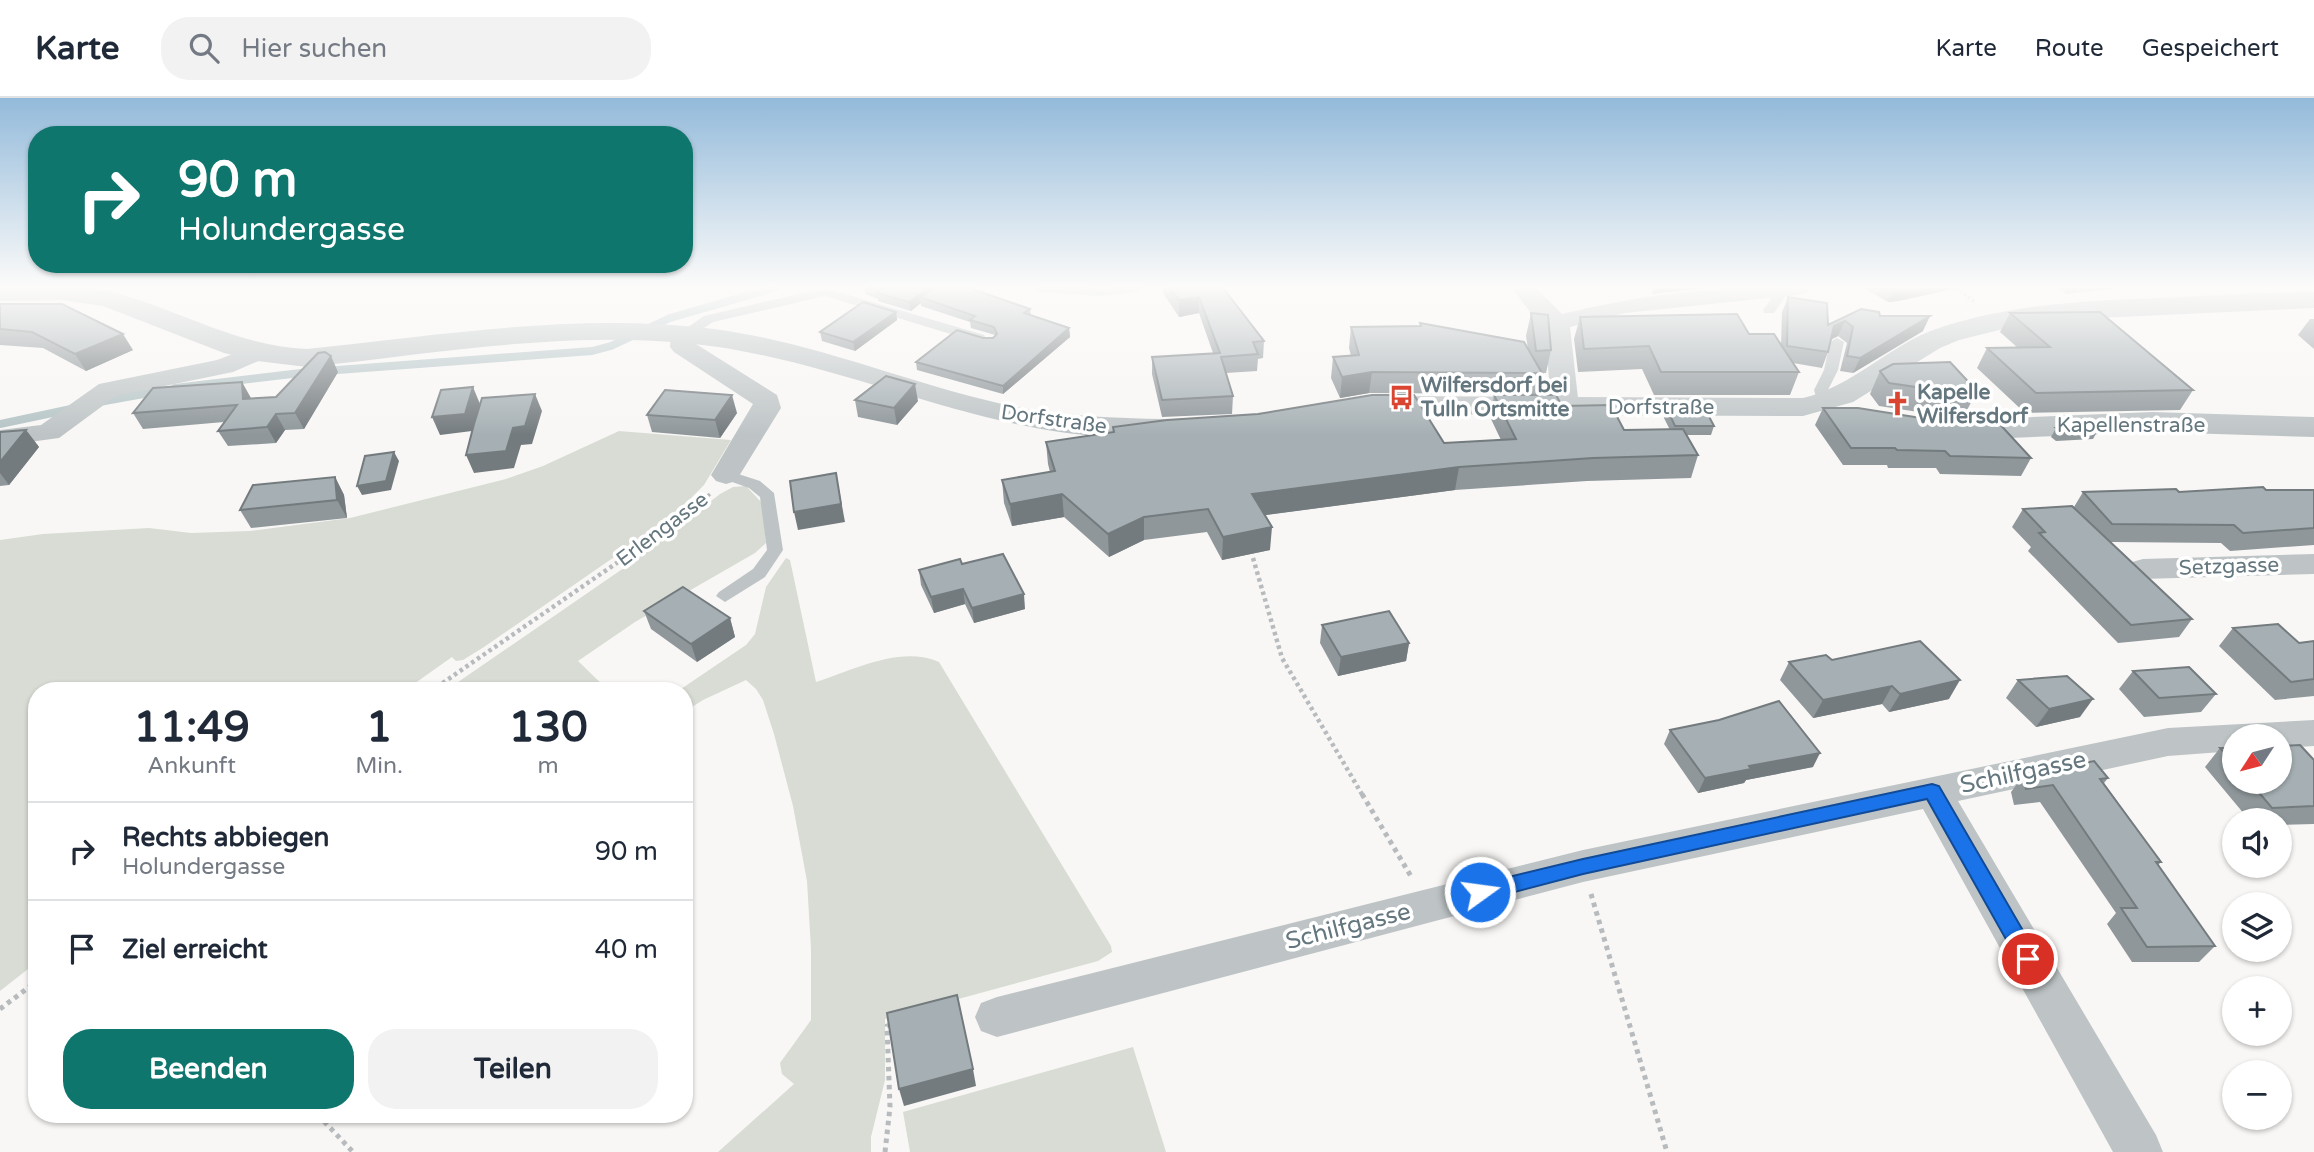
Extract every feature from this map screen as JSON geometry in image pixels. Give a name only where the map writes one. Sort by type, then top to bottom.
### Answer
[{"type":"street","name":"Dorfstraße","points":[[210,337],[254,354],[280,358],[307,358],[530,337]]},
{"type":"street","name":"Erlengasse","points":[[673,337],[767,401],[766,408],[726,475]]},
{"type":"street","name":"Dorfstraße","points":[[694,337],[769,347],[997,412],[1061,423],[1127,429],[1190,430]]},
{"type":"street","points":[[1558,337],[1565,407]]},
{"type":"street","points":[[1825,403],[1842,396],[1941,337]]},
{"type":"street","points":[[0,438],[49,432],[108,390],[224,366],[254,354]]},
{"type":"street","points":[[1825,403],[1862,416]]},
{"type":"street","name":"Dorfstraße","points":[[1344,410],[1369,405],[1788,407],[1825,403]]},
{"type":"street","name":"Kapellenstraße","points":[[1925,425],[1986,429],[2152,422],[2314,427]]},
{"type":"street","name":"Setzgasse","points":[[2143,569],[2314,564]]},
{"type":"street","name":"Schilfgasse","points":[[997,1017],[1583,866],[2168,742],[2222,738]]},
{"type":"street","points":[[1932,791],[2138,1152]]},
{"type":"lane","points":[[976,337],[989,341]]},
{"type":"lane","points":[[1825,403],[1821,390],[1830,370],[1837,342]]},
{"type":"lane","points":[[725,596],[759,573],[775,550],[768,496],[763,489],[726,475]]},
{"type":"path","name":"Erlengasse","points":[[444,682],[692,511],[726,475]]},
{"type":"path","points":[[1253,558],[1282,658],[1429,906]]},
{"type":"path","points":[[1583,866],[1667,1152]]},
{"type":"path","points":[[0,1009],[28,988]]},
{"type":"path","points":[[885,1152],[890,1107],[887,1026],[901,1022]]},
{"type":"path","points":[[326,1123],[353,1152]]},
{"type":"shaded area","points":[[619,431],[731,440],[704,485],[684,505],[633,544],[484,647],[463,660],[456,661],[452,657],[417,682],[28,682],[28,969],[0,991],[0,540],[43,534],[149,528],[191,533],[250,531],[350,518],[506,479],[543,466]]},
{"type":"shaded area","points":[[746,486],[762,503],[766,543],[755,553],[635,622],[578,661],[600,682],[458,682],[634,561],[720,494],[733,487]]},
{"type":"shaded area","points":[[786,558],[790,560],[816,682],[893,658],[924,657],[939,662],[1111,946],[1112,952],[1098,961],[885,1019],[885,1080],[871,1137],[871,1152],[718,1152],[794,1084],[782,1074],[780,1063],[811,1020],[807,881],[793,806],[763,700],[746,680],[693,706],[691,682],[746,645],[755,634],[766,587]]},
{"type":"shaded area","points":[[1133,1047],[1166,1152],[910,1152],[903,1112]]},
{"type":"building","points":[[42,337],[115,337],[75,354]]},
{"type":"building","points":[[837,337],[860,337],[853,342]]},
{"type":"building","points":[[948,337],[1059,337],[1003,386],[916,362]]},
{"type":"building","points":[[1214,337],[1261,337],[1264,341],[1253,342],[1258,354],[1221,357],[1233,396],[1162,400],[1152,357],[1220,353]]},
{"type":"building","points":[[1354,337],[1498,337],[1524,342],[1542,373],[1372,372],[1342,377],[1333,357],[1359,355]]},
{"type":"building","points":[[1534,337],[1550,337],[1551,350],[1536,351]]},
{"type":"building","points":[[1583,337],[1776,337],[1799,372],[1661,372],[1649,346],[1584,349]]},
{"type":"building","points":[[1787,337],[1831,337],[1828,352],[1787,346]]},
{"type":"building","points":[[1851,337],[1895,337],[1860,358],[1847,356]]},
{"type":"building","points":[[2038,337],[2130,337],[2193,390],[2036,393],[1987,348],[2050,347]]},
{"type":"building","points":[[325,352],[331,356],[295,413],[276,414],[267,427],[218,431],[237,405],[133,413],[153,388],[242,382],[243,399],[276,397],[318,353]]},
{"type":"building","points":[[1950,362],[1977,391],[1943,391],[1889,383],[1880,371],[1893,364]]},
{"type":"building","points":[[886,376],[915,384],[894,408],[855,400]]},
{"type":"building","points":[[473,387],[465,414],[432,417],[441,390]]},
{"type":"building","points":[[665,390],[732,395],[715,420],[647,415]]},
{"type":"building","points":[[535,394],[525,426],[513,428],[506,451],[466,455],[482,398]]},
{"type":"building","points":[[1372,395],[1414,395],[1444,443],[1516,439],[1494,395],[1556,395],[1562,406],[1611,405],[1624,430],[1683,429],[1698,455],[1593,458],[1459,467],[1252,494],[1272,527],[1223,537],[1208,509],[1144,517],[1108,534],[1062,494],[1010,504],[1002,480],[1055,471],[1046,442],[1114,432],[1113,427],[1167,420],[1258,414]]},
{"type":"building","points":[[1823,408],[1858,408],[1940,421],[1996,420],[2031,458],[1950,456],[1945,451],[1851,448]]},
{"type":"building","points":[[1667,409],[1705,409],[1714,426],[1675,426]]},
{"type":"building","points":[[2095,427],[2098,430],[2061,432],[2056,428]]},
{"type":"building","points":[[26,430],[0,462],[0,432]]},
{"type":"building","points":[[394,452],[386,481],[357,486],[365,456]]},
{"type":"building","points":[[836,473],[841,504],[794,512],[790,481]]},
{"type":"building","points":[[335,477],[337,500],[240,510],[253,485]]},
{"type":"building","points":[[2263,487],[2266,490],[2314,490],[2314,528],[2243,533],[2234,525],[2112,524],[2083,492],[2176,489],[2179,492]]},
{"type":"building","points":[[2072,506],[2192,619],[2131,625],[2039,533],[2045,532],[2023,509]]},
{"type":"building","points":[[1003,554],[1024,594],[972,608],[963,589],[931,597],[919,570],[960,559],[962,564]]},
{"type":"building","points":[[683,587],[730,618],[691,644],[644,611]]},
{"type":"building","points":[[1389,611],[1409,643],[1341,657],[1322,625]]},
{"type":"building","points":[[2278,624],[2299,643],[2314,641],[2314,679],[2291,682],[2233,628]]},
{"type":"building","points":[[1920,641],[1960,680],[1900,694],[1892,686],[1823,700],[1789,662],[1826,655],[1832,660]]},
{"type":"building","points":[[2189,667],[2216,694],[2159,698],[2133,671]]},
{"type":"building","points":[[2067,676],[2093,699],[2049,709],[2018,680]]},
{"type":"building","points":[[1779,701],[1820,753],[1749,766],[1751,769],[1705,778],[1670,730],[1719,720]]},
{"type":"building","points":[[2292,745],[2300,745],[2314,760],[2314,806],[2272,808],[2260,794],[2292,794]]},
{"type":"building","points":[[2094,761],[2108,778],[2100,779],[2161,862],[2156,862],[2215,946],[2147,947],[2121,908],[2137,908],[2053,785],[2026,789],[2023,776]]},
{"type":"building","points":[[957,995],[973,1069],[899,1089],[887,1013]]},
{"type":"waterway","points":[[324,371],[592,351],[630,337]]},
{"type":"waterway","points":[[175,388],[309,372]]},
{"type":"waterway","points":[[99,402],[160,391]]},
{"type":"waterway","points":[[0,424],[71,409]]},
{"type":"place","name":"Wilfersdorf bei Tulln Ortsmitte","points":[[1401,397]]},
{"type":"place","name":"Kapelle Wilfersdorf","points":[[1897,404]]},
{"type":"route","points":[[1480,892],[1583,866],[1932,791],[2028,959]]}]
